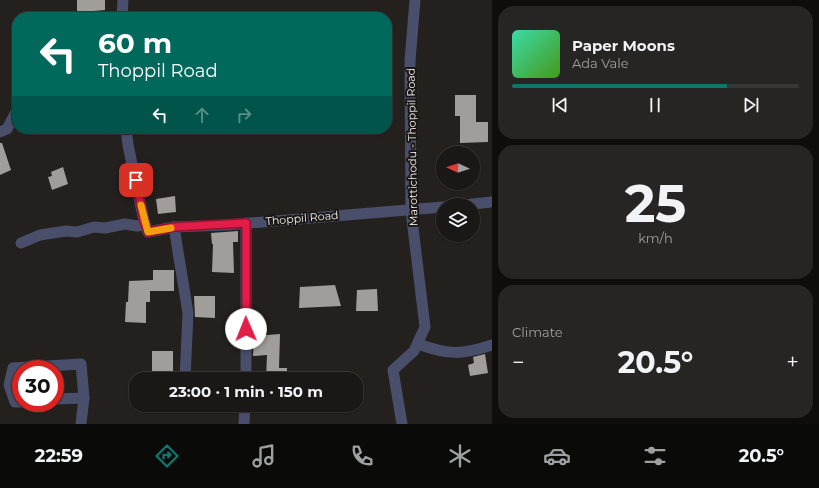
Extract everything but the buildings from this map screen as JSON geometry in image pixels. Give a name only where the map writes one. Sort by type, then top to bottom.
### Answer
[{"type":"street","points":[[123,12],[124,0]]},
{"type":"street","name":"Marottichodu - Thoppil Road","points":[[402,424],[393,370],[414,351],[425,327],[411,211],[410,61],[415,0]]},
{"type":"street","points":[[0,132],[7,129],[12,120]]},
{"type":"street","points":[[22,243],[40,235],[66,231],[77,232],[94,227],[105,228],[125,224],[137,226],[145,225],[127,134]]},
{"type":"street","points":[[480,203],[492,202]]},
{"type":"street","name":"Thoppil Road","points":[[145,225],[148,232],[174,227],[411,211],[436,208]]},
{"type":"street","points":[[246,223],[246,372]]},
{"type":"street","points":[[174,227],[188,312],[185,372]]},
{"type":"street","points":[[418,344],[439,352],[468,353],[492,346]]},
{"type":"street","points":[[64,365],[81,364],[84,398],[81,424]]},
{"type":"street","points":[[12,372],[9,385],[12,395]]},
{"type":"street","points":[[64,399],[84,398]]},
{"type":"street","points":[[244,424],[245,412]]},
{"type":"slow traffic","points":[[141,205],[148,232],[171,228]]},
{"type":"route","points":[[136,180],[144,221],[148,232],[174,227],[246,223],[246,329]]}]
